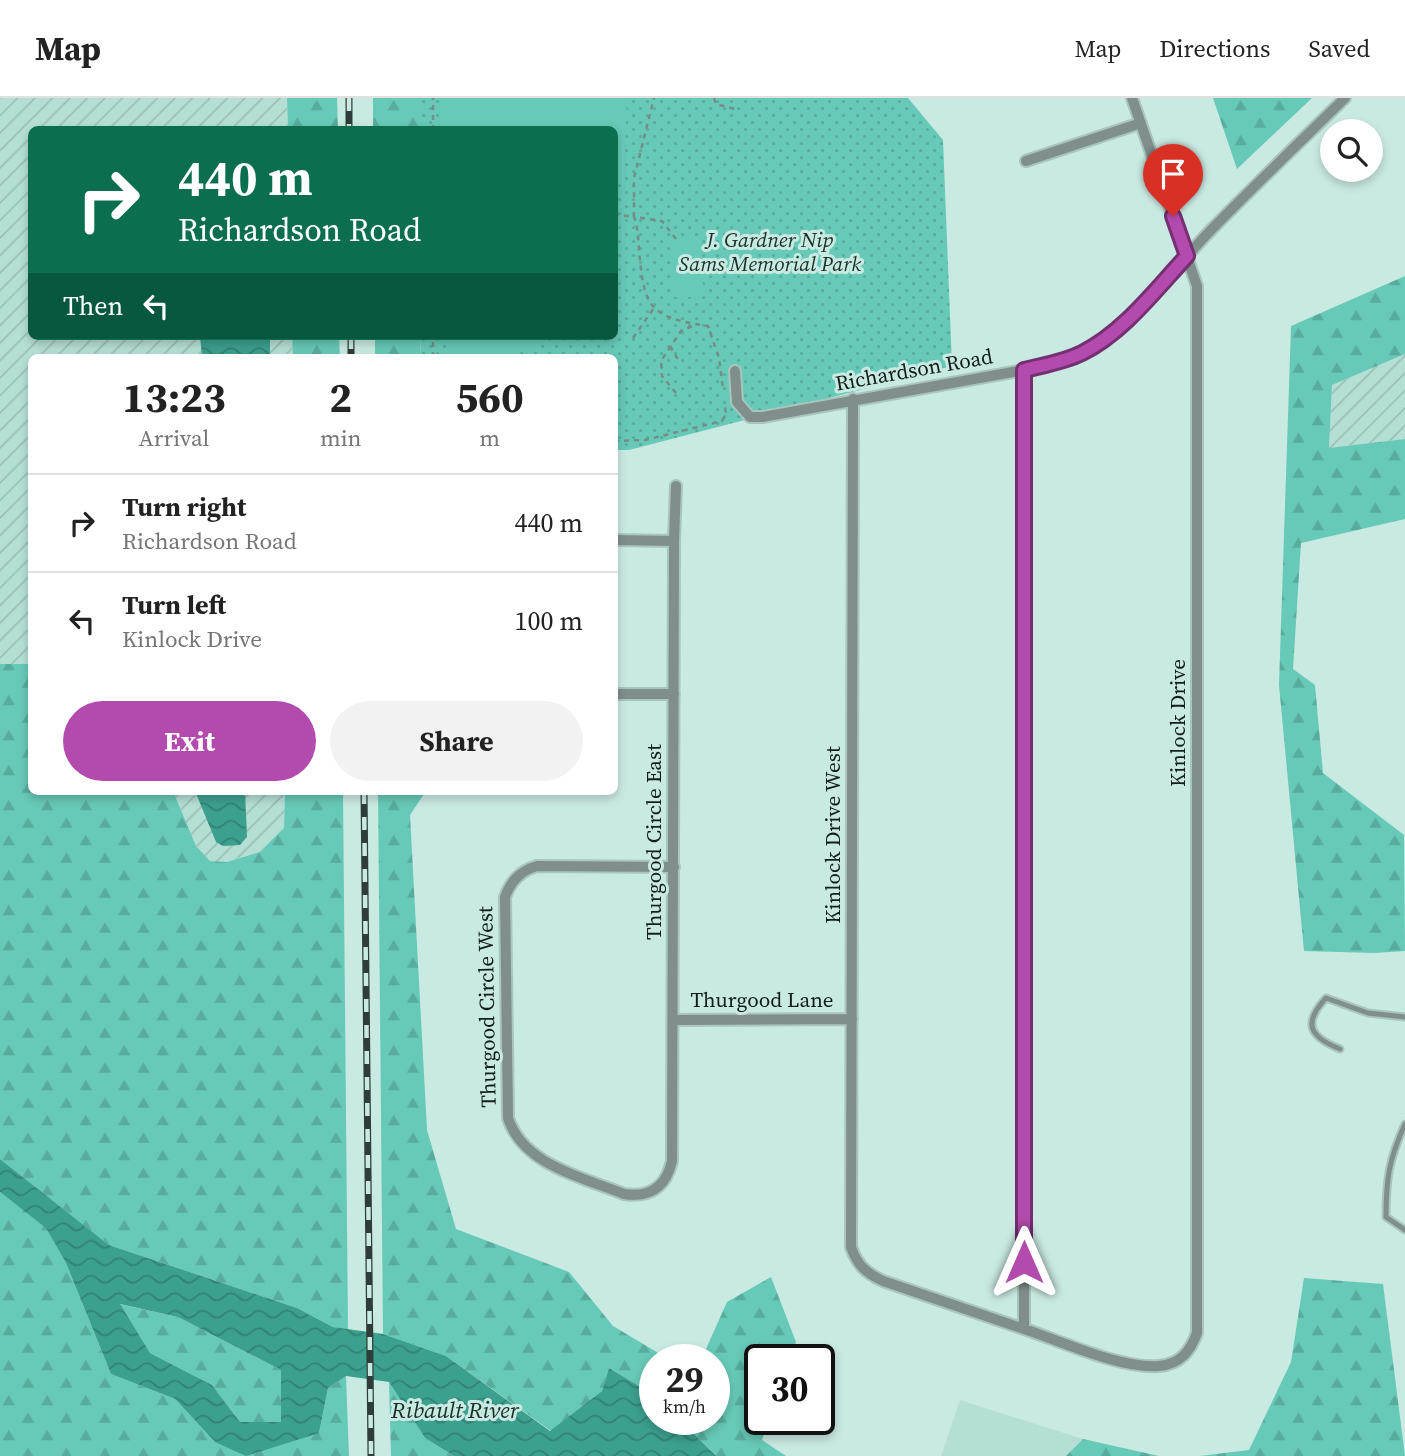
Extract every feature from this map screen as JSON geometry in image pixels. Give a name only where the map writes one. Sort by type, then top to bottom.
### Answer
[{"type":"street","name":"Kinlock Drive","points":[[1024,1329],[1104,1357],[1160,1366],[1177,1362],[1185,1355],[1196,1333],[1196,286],[1132,98]]},
{"type":"street","name":"Richardson Road","points":[[735,371],[737,402],[750,417],[762,417],[1060,362],[1098,344],[1128,318],[1345,98]]},
{"type":"street","points":[[1026,161],[1141,123]]},
{"type":"street","points":[[1024,370],[1024,1329]]},
{"type":"street","name":"Kinlock Drive West","points":[[853,400],[852,1247],[855,1259],[862,1269],[883,1281],[1024,1329]]},
{"type":"street","name":"Thurgood Circle East","points":[[655,1191],[664,1183],[672,1161],[676,486]]},
{"type":"street","points":[[618,540],[674,541]]},
{"type":"street","points":[[618,694],[674,694]]},
{"type":"street","name":"Thurgood Circle West","points":[[655,1191],[635,1196],[624,1194],[541,1160],[518,1140],[508,1118],[505,897],[518,875],[537,866],[674,867]]},
{"type":"street","name":"Thurgood Lane","points":[[673,1020],[852,1019]]},
{"type":"lane","points":[[1340,1049],[1319,1039],[1314,1029],[1314,1014],[1326,998],[1368,1013],[1405,1017]]},
{"type":"lane","points":[[1405,1125],[1390,1157],[1385,1217],[1405,1230]]},
{"type":"path","points":[[433,98],[433,126]]},
{"type":"path","points":[[654,98],[634,178],[634,217],[646,299],[658,312],[684,322],[708,326],[714,339],[723,392]]},
{"type":"path","points":[[714,98],[716,104],[735,109]]},
{"type":"path","points":[[618,215],[662,221],[676,239]]},
{"type":"path","points":[[633,338],[654,308]]},
{"type":"path","points":[[676,393],[662,376],[661,361],[681,331],[697,324]]},
{"type":"path","points":[[670,346],[679,361]]},
{"type":"path","points":[[618,442],[645,440],[722,421],[726,414],[725,403]]},
{"type":"shaded area","points":[[0,98],[287,98],[288,126],[28,126],[28,340],[292,340],[293,354],[28,354],[28,664],[0,664]]},
{"type":"shaded area","points":[[1405,354],[1405,439],[1329,449],[1332,385]]},
{"type":"shaded area","points":[[175,795],[285,795],[284,828],[260,852],[225,862],[210,861],[196,846]]},
{"type":"shaded area","points":[[960,1400],[1083,1439],[1066,1456],[941,1456]]},
{"type":"green space","points":[[287,98],[337,98],[338,126],[288,126]]},
{"type":"green space","points":[[373,98],[421,98],[421,126],[373,126]]},
{"type":"green space","name":"J. Gardner Nip Sams Memorial Park","points":[[421,98],[908,98],[943,140],[952,366],[629,450],[618,450],[618,354],[420,354],[421,340],[618,340],[618,126],[421,126]]},
{"type":"green space","points":[[440,98],[627,98],[624,180],[618,180],[618,126],[438,126]]},
{"type":"green space","points":[[1213,98],[1312,98],[1237,169]]},
{"type":"green space","points":[[672,239],[702,240],[703,297],[672,297]]},
{"type":"green space","points":[[1405,276],[1405,354],[1332,385],[1329,448],[1405,439],[1405,519],[1301,543],[1293,669],[1315,685],[1323,773],[1404,835],[1405,951],[1304,951],[1279,685],[1291,326]]},
{"type":"green space","points":[[292,340],[339,340],[340,354],[293,354]]},
{"type":"green space","points":[[375,340],[421,340],[420,354],[375,354]]},
{"type":"green space","points":[[449,340],[544,340],[516,354],[449,354]]},
{"type":"green space","points":[[0,664],[28,664],[28,795],[175,795],[196,846],[210,861],[226,862],[260,852],[284,828],[285,795],[343,795],[348,1330],[333,1327],[297,1308],[109,1245],[0,1159]]},
{"type":"green space","points":[[378,795],[423,795],[410,815],[427,1130],[456,1229],[569,1272],[613,1326],[643,1344],[639,1344],[639,1386],[609,1368],[602,1391],[551,1431],[446,1356],[383,1334]]},
{"type":"green space","points":[[0,1192],[46,1227],[66,1263],[111,1374],[175,1399],[215,1442],[319,1433],[328,1388],[346,1376],[349,1456],[0,1456]]},
{"type":"green space","points":[[771,1277],[796,1342],[744,1344],[744,1435],[764,1435],[762,1440],[786,1456],[716,1456],[695,1435],[730,1435],[730,1344],[708,1344],[727,1302]]},
{"type":"green space","points":[[1304,1278],[1383,1284],[1405,1456],[1200,1456],[1249,1450],[1291,1362]]},
{"type":"green space","points":[[119,1304],[178,1317],[281,1370],[281,1422],[240,1422],[212,1385],[150,1353]]},
{"type":"green space","points":[[389,1382],[425,1438],[454,1456],[391,1456]]},
{"type":"green space","points":[[1083,1439],[1159,1456],[1066,1456]]},
{"type":"water","points":[[200,340],[270,340],[270,354],[202,354]]},
{"type":"water","points":[[197,795],[245,795],[247,837],[240,845],[223,846],[216,842]]},
{"type":"water","name":"Ribault River","points":[[0,1159],[109,1245],[297,1308],[333,1327],[383,1334],[446,1356],[550,1431],[602,1391],[609,1368],[639,1386],[639,1435],[695,1435],[716,1456],[454,1456],[425,1438],[389,1382],[346,1376],[328,1388],[319,1433],[246,1456],[215,1442],[175,1399],[111,1374],[66,1263],[46,1228],[0,1192]],"holes":[[[120,1304],[178,1317],[281,1370],[281,1422],[240,1422],[212,1385],[150,1353]]]},
{"type":"railway","points":[[349,98],[349,126]]},
{"type":"railway","points":[[351,340],[351,354]]},
{"type":"railway","points":[[364,795],[371,1456]]},
{"type":"route","points":[[1024,1262],[1024,370],[1060,362],[1081,353],[1098,344],[1128,318],[1187,256],[1173,216]]}]
